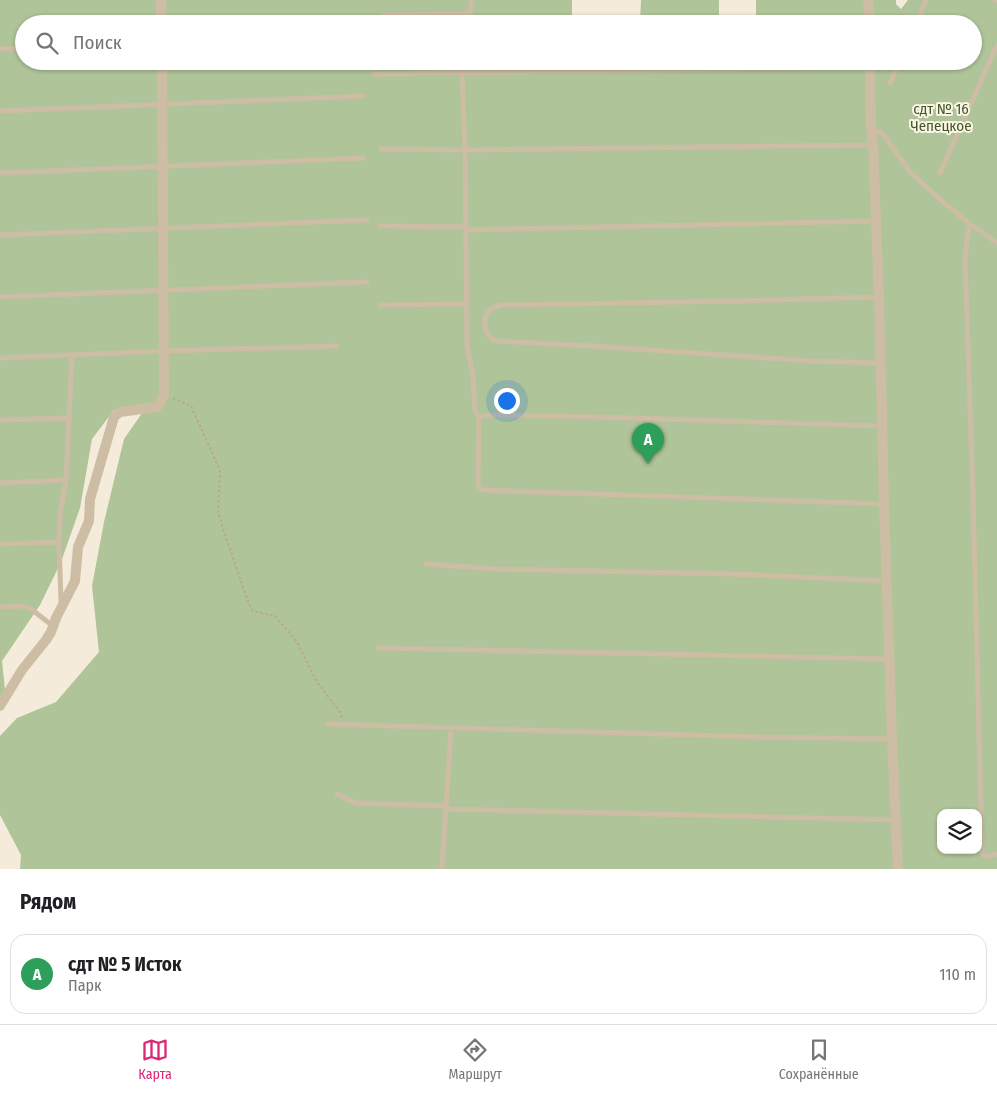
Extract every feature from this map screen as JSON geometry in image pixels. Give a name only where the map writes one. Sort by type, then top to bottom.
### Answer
[{"type":"street","points":[[161,0],[161,15]]},
{"type":"street","points":[[868,0],[869,15]]},
{"type":"street","points":[[0,706],[22,670],[46,640],[75,581],[78,547],[89,521],[90,499],[114,416],[120,412],[156,407],[164,395],[162,70]]},
{"type":"street","points":[[870,70],[898,869]]},
{"type":"lane","points":[[382,15],[470,14],[472,0]]},
{"type":"lane","points":[[920,15],[926,0]]},
{"type":"lane","points":[[940,174],[997,45]]},
{"type":"lane","points":[[0,49],[15,48]]},
{"type":"lane","points":[[463,70],[467,346],[473,376],[475,411],[479,417],[478,487],[482,490],[884,504]]},
{"type":"lane","points":[[374,74],[625,70]]},
{"type":"lane","points":[[890,84],[896,70]]},
{"type":"lane","points":[[0,111],[363,96]]},
{"type":"lane","points":[[871,128],[883,134],[910,172],[943,202],[997,243]]},
{"type":"lane","points":[[381,149],[465,150],[873,145]]},
{"type":"lane","points":[[0,173],[363,158]]},
{"type":"lane","points":[[0,235],[367,220]]},
{"type":"lane","points":[[380,226],[466,228],[876,221]]},
{"type":"lane","points":[[969,223],[965,260],[982,852],[988,857],[997,854]]},
{"type":"lane","points":[[0,296],[367,282]]},
{"type":"lane","points":[[879,297],[501,305],[494,307],[488,312],[485,329],[490,338],[496,341],[811,361],[881,363]]},
{"type":"lane","points":[[380,305],[467,304]]},
{"type":"lane","points":[[0,358],[337,346]]},
{"type":"lane","points":[[62,607],[59,542],[60,515],[66,480],[72,355]]},
{"type":"lane","points":[[479,417],[490,415],[598,417],[882,426]]},
{"type":"lane","points":[[0,420],[69,418]]},
{"type":"lane","points":[[0,483],[66,480]]},
{"type":"lane","points":[[0,544],[59,542]]},
{"type":"lane","points":[[426,564],[498,569],[734,574],[888,580]]},
{"type":"lane","points":[[0,607],[24,606],[31,609],[53,627]]},
{"type":"lane","points":[[379,648],[890,659]]},
{"type":"lane","points":[[328,724],[758,737],[892,739]]},
{"type":"lane","points":[[442,869],[451,728]]},
{"type":"lane","points":[[338,794],[355,803],[896,820]]},
{"type":"path","points":[[164,395],[191,406],[220,470],[218,513],[247,599],[253,611],[276,616],[297,642],[317,682],[340,712],[344,724]]},
{"type":"green space","name":"сдт № 16 Чепецкое","points":[[0,0],[572,0],[572,15],[15,15],[15,70],[982,70],[982,15],[756,15],[756,0],[896,0],[896,4],[901,9],[908,0],[997,0],[997,869],[20,869],[21,855],[0,815],[0,736],[17,718],[56,702],[99,652],[92,586],[104,522],[124,439],[147,406],[114,410],[92,439],[80,508],[61,562],[40,605],[2,661],[5,690],[0,697]]},
{"type":"green space","points":[[641,0],[719,0],[719,15],[640,15]]},
{"type":"place","name":"сдт № 5 Исток","points":[[648,464]]}]
